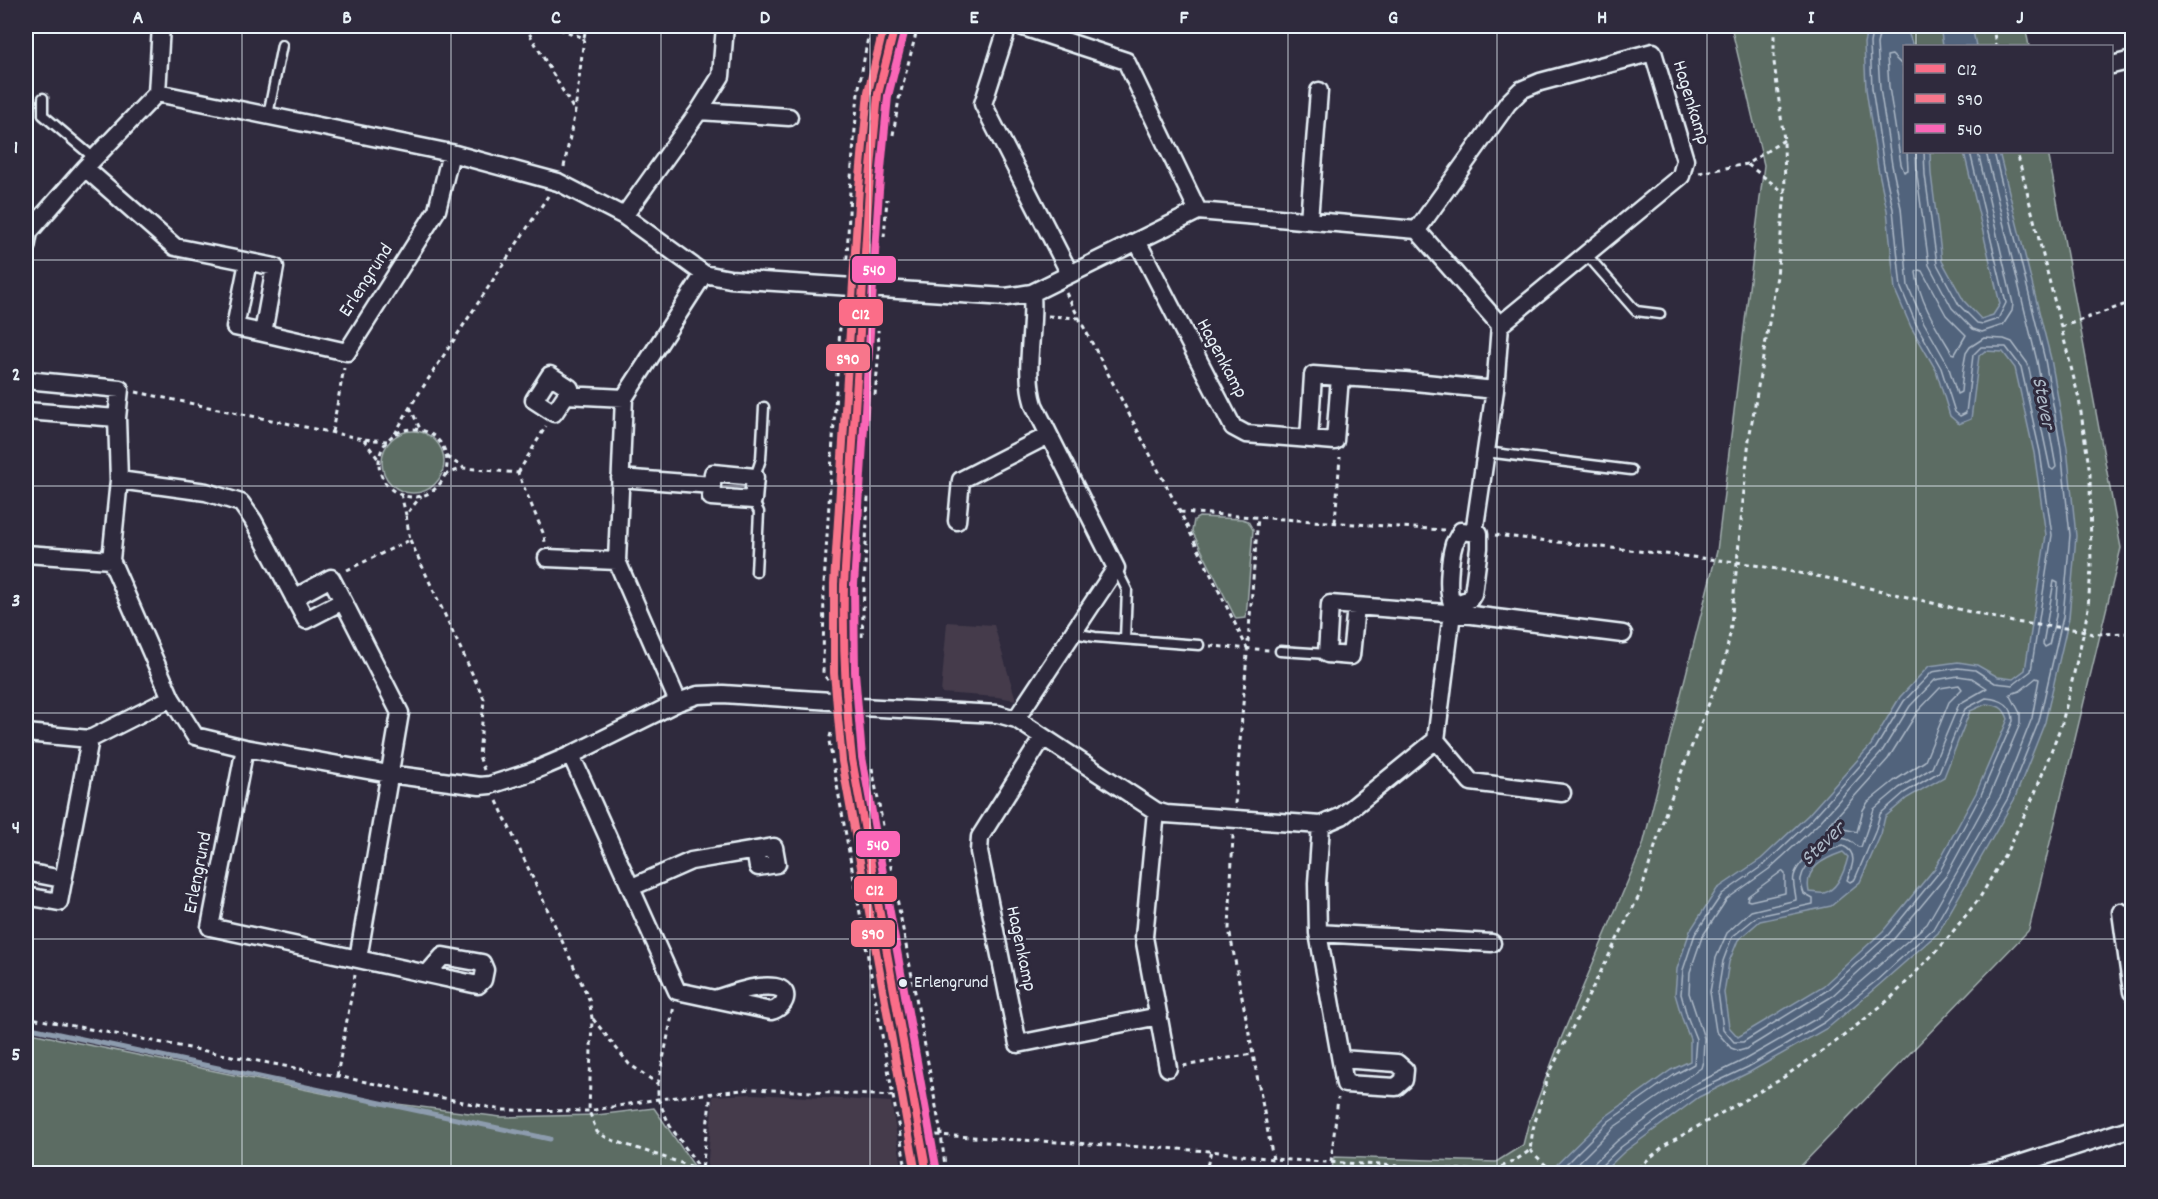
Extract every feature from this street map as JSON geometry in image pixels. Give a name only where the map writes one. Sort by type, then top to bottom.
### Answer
[{"type":"street","points":[[27,237],[89,163],[157,93],[161,26]]},
{"type":"street","points":[[624,216],[699,111],[721,76],[725,26]]},
{"type":"street","points":[[894,26],[878,94],[869,189],[842,637],[845,704],[852,759],[927,1173]]},
{"type":"street","points":[[1008,26],[983,104],[1065,277]]},
{"type":"street","points":[[1020,26],[1126,61],[1197,211]]},
{"type":"street","name":"Hagenkamp","points":[[1417,230],[1508,103],[1521,90],[1540,82],[1653,52],[1685,160],[1681,176]]},
{"type":"street","points":[[2113,65],[2133,60]]},
{"type":"street","points":[[1309,220],[1320,91]]},
{"type":"street","points":[[157,93],[451,153],[558,182],[624,216],[704,273],[730,279],[1006,297],[1032,293],[1197,211],[1417,230],[1500,325],[1495,390],[1471,532],[1479,548],[1473,594],[1470,599],[1452,609]]},
{"type":"street","points":[[699,111],[789,117]]},
{"type":"street","name":"Erlengrund","points":[[347,352],[437,210],[451,153]]},
{"type":"street","points":[[89,163],[176,248],[275,267],[263,333]]},
{"type":"street","points":[[1500,325],[1681,176]]},
{"type":"street","name":"Hagenkamp","points":[[1137,241],[1233,427],[1246,434],[1335,441]]},
{"type":"street","points":[[248,262],[235,327],[347,352]]},
{"type":"street","points":[[678,702],[617,561],[624,398],[704,273]]},
{"type":"street","points":[[1016,719],[1116,568],[1030,394],[1034,315],[1032,293]]},
{"type":"street","points":[[550,375],[570,388],[566,395],[554,413],[534,400],[550,375]]},
{"type":"street","points":[[1309,439],[1313,375],[1495,390]]},
{"type":"street","points":[[1335,441],[1340,377]]},
{"type":"street","points":[[26,380],[120,388],[117,418],[119,480],[111,560],[171,698],[195,736],[245,748],[389,774],[480,786],[490,786],[531,772],[571,755],[678,702],[698,695],[723,694],[831,701],[860,707],[998,714],[1016,719],[1156,811],[1175,816],[1321,825],[1342,816],[1436,740],[1452,609],[1449,591],[1454,544],[1471,532]]},
{"type":"street","points":[[566,395],[624,398]]},
{"type":"street","points":[[26,411],[117,418]]},
{"type":"street","points":[[957,521],[961,480],[1049,435]]},
{"type":"street","points":[[712,474],[755,477],[753,500],[711,497],[712,474]]},
{"type":"street","points":[[620,478],[712,485]]},
{"type":"street","points":[[119,480],[206,492],[241,503],[253,520],[306,620],[343,601]]},
{"type":"street","points":[[26,554],[111,560]]},
{"type":"street","points":[[547,558],[617,561]]},
{"type":"street","points":[[294,598],[332,578],[400,713],[358,959]]},
{"type":"street","points":[[1356,606],[1351,656],[1327,654],[1330,604],[1452,609],[1623,634]]},
{"type":"street","points":[[26,733],[90,739],[171,698]]},
{"type":"street","name":"Hagenkamp","points":[[1043,737],[980,837],[979,852],[1018,1044],[1159,1016]]},
{"type":"street","points":[[26,896],[58,902],[90,739]]},
{"type":"street","points":[[1436,740],[1471,782],[1562,793]]},
{"type":"street","name":"Erlengrund","points":[[245,748],[210,927],[427,974]]},
{"type":"street","points":[[571,755],[677,991],[714,999]]},
{"type":"street","points":[[1156,811],[1144,937],[1168,1068]]},
{"type":"street","points":[[1321,825],[1317,883],[1318,933],[1345,1084],[1396,1087],[1406,1075],[1402,1066],[1397,1063],[1341,1059]]},
{"type":"street","points":[[632,887],[691,861],[755,850]]},
{"type":"street","points":[[26,872],[62,879]]},
{"type":"street","points":[[2121,912],[2133,992]]},
{"type":"street","points":[[1318,933],[1492,943]]},
{"type":"street","points":[[1976,1173],[2004,1168],[2133,1128]]},
{"type":"lane","points":[[268,116],[282,45]]},
{"type":"lane","points":[[43,98],[43,115],[89,163]]},
{"type":"lane","points":[[1587,254],[1636,311],[1660,314]]},
{"type":"lane","points":[[755,477],[761,459],[764,407]]},
{"type":"lane","points":[[1486,452],[1631,470]]},
{"type":"lane","points":[[753,500],[759,512],[756,572]]},
{"type":"lane","points":[[1116,568],[1127,590],[1125,639]]},
{"type":"lane","points":[[1074,633],[1199,645]]},
{"type":"lane","points":[[1280,651],[1327,654]]},
{"type":"path","points":[[525,26],[575,111]]},
{"type":"path","points":[[551,26],[584,38]]},
{"type":"path","points":[[395,434],[410,407],[558,182],[565,165],[575,111],[586,26]]},
{"type":"path","points":[[891,144],[898,99],[918,26]]},
{"type":"path","points":[[941,1134],[1210,1151],[1273,1159],[1484,1171],[1501,1168],[1530,1150],[1533,1129],[1549,1074],[1641,892],[1666,808],[1723,668],[1730,634],[1749,439],[1777,276],[1785,194],[1784,140],[1774,62],[1774,26]]},
{"type":"path","points":[[1993,26],[1996,45]]},
{"type":"path","points":[[1681,176],[1747,164],[1784,140]]},
{"type":"path","points":[[1631,1173],[1665,1145],[1778,1081],[1841,1038],[1891,998],[1942,945],[1978,899],[2008,849],[2035,793],[2061,723],[2083,631],[2091,569],[2090,474],[2079,399],[2016,153]]},
{"type":"path","points":[[1747,164],[1785,194]]},
{"type":"path","points":[[884,242],[887,192]]},
{"type":"path","points":[[1065,277],[1079,318],[1180,512],[1247,648]]},
{"type":"path","points":[[2061,327],[2133,302]]},
{"type":"path","points":[[1034,315],[1079,318]]},
{"type":"path","points":[[874,398],[879,351],[878,324]]},
{"type":"path","points":[[332,432],[347,352]]},
{"type":"path","points":[[120,388],[363,439],[387,441]]},
{"type":"path","points":[[410,407],[420,429]]},
{"type":"path","points":[[518,473],[554,413]]},
{"type":"path","points":[[380,460],[387,441],[404,430],[420,429],[440,441],[447,458],[445,475],[434,490],[421,496],[406,515]]},
{"type":"path","points":[[363,439],[380,460],[384,479],[390,487],[400,494],[421,496]]},
{"type":"path","points":[[1335,441],[1340,453],[1335,522]]},
{"type":"path","points":[[447,458],[464,468],[518,473]]},
{"type":"path","points":[[445,475],[464,468]]},
{"type":"path","points":[[518,473],[544,535],[547,558]]},
{"type":"path","points":[[862,638],[869,489]]},
{"type":"path","points":[[400,494],[410,540],[484,699],[479,756],[490,786],[589,999],[592,1018],[589,1111],[597,1132],[609,1139],[703,1172]]},
{"type":"path","points":[[1180,512],[1471,532],[1737,562],[1827,578],[2013,622],[2092,634],[2133,633]]},
{"type":"path","points":[[1258,517],[1234,820],[1229,929],[1273,1159]]},
{"type":"path","points":[[332,578],[410,540]]},
{"type":"path","points":[[1199,645],[1280,651]]},
{"type":"path","points":[[872,768],[941,1134],[946,1173]]},
{"type":"path","points":[[337,1076],[358,959]]},
{"type":"path","points":[[677,991],[658,1084],[658,1099],[670,1126],[703,1172]]},
{"type":"path","points":[[26,1017],[502,1110],[589,1111],[658,1099],[752,1089],[893,1096]]},
{"type":"path","points":[[592,1018],[630,1064],[658,1084]]},
{"type":"path","points":[[1168,1068],[1252,1054]]},
{"type":"path","points":[[1331,1162],[1338,1095],[1345,1084]]},
{"type":"path","points":[[703,1172],[711,1093]]},
{"type":"path","points":[[1530,1150],[1554,1173]]},
{"type":"path","points":[[1205,1173],[1210,1151]]},
{"type":"shaded area","points":[[947,622],[994,625],[1016,700],[941,693]]},
{"type":"shaded area","points":[[753,1094],[891,1102],[903,1173],[708,1173],[713,1096]]},
{"type":"green space","points":[[1731,26],[2025,26],[2029,45],[1903,45],[1903,153],[2048,153],[2121,548],[2029,930],[1794,1173],[1331,1174],[1334,1157],[1496,1162],[1523,1145],[1528,1125],[1560,1041],[1643,845],[1717,551],[1764,165]]},
{"type":"green space","points":[[413,431],[435,440],[444,462],[435,484],[413,493],[391,484],[382,462],[391,440]]},
{"type":"green space","points":[[1199,517],[1242,519],[1248,521],[1253,530],[1246,618],[1236,619],[1192,531],[1194,520]]},
{"type":"green space","points":[[26,1032],[341,1097],[501,1117],[597,1115],[654,1108],[699,1173],[26,1173]]},
{"type":"water","name":"Stever","points":[[1868,26],[1906,26],[1913,45],[1903,45],[1903,153],[1930,153],[1942,261],[1964,301],[1981,319],[1993,315],[2000,304],[1964,153],[1999,153],[2051,359],[2067,448],[2076,536],[2069,618],[2045,722],[2014,800],[1938,933],[1829,1027],[1750,1072],[1699,1097],[1624,1152],[1602,1173],[1548,1173],[1605,1117],[1671,1070],[1690,1061],[1690,1039],[1675,994],[1677,969],[1690,931],[1717,889],[1761,859],[1808,815],[1871,745],[1900,697],[1929,666],[1958,662],[1977,665],[1998,677],[2013,679],[2025,670],[2046,535],[2034,453],[2015,368],[2003,352],[1985,351],[1979,356],[1971,419],[1959,424],[1950,416],[1936,370],[1911,327],[1895,290],[1887,210],[1866,89],[1864,43]],"holes":[[[1986,704],[2000,707],[2008,719],[1976,793],[1935,868],[1883,931],[1823,986],[1738,1037],[1729,1027],[1724,993],[1729,962],[1738,940],[1760,921],[1831,906],[1860,882],[1881,834],[1885,817],[1907,798],[1944,777],[1970,711]],[[1843,852],[1848,857],[1843,873],[1834,887],[1824,893],[1809,892],[1809,877],[1822,861]]]},
{"type":"water","points":[[1940,26],[1972,26],[1976,45],[1943,45]]},
{"type":"waterway","points":[[26,1027],[550,1139]]},
{"type":"transit line","name":"S90","points":[[884,26],[868,92],[859,188],[834,584],[834,673],[842,761],[916,1174]]},
{"type":"transit line","name":"C12","points":[[895,26],[878,94],[869,189],[844,585],[844,650],[852,759],[927,1174]]},
{"type":"transit line","name":"540","points":[[905,29],[888,96],[879,190],[854,585],[855,672],[862,757],[937,1172]]},
{"type":"place","name":"Erlengrund","points":[[903,983]]}]
